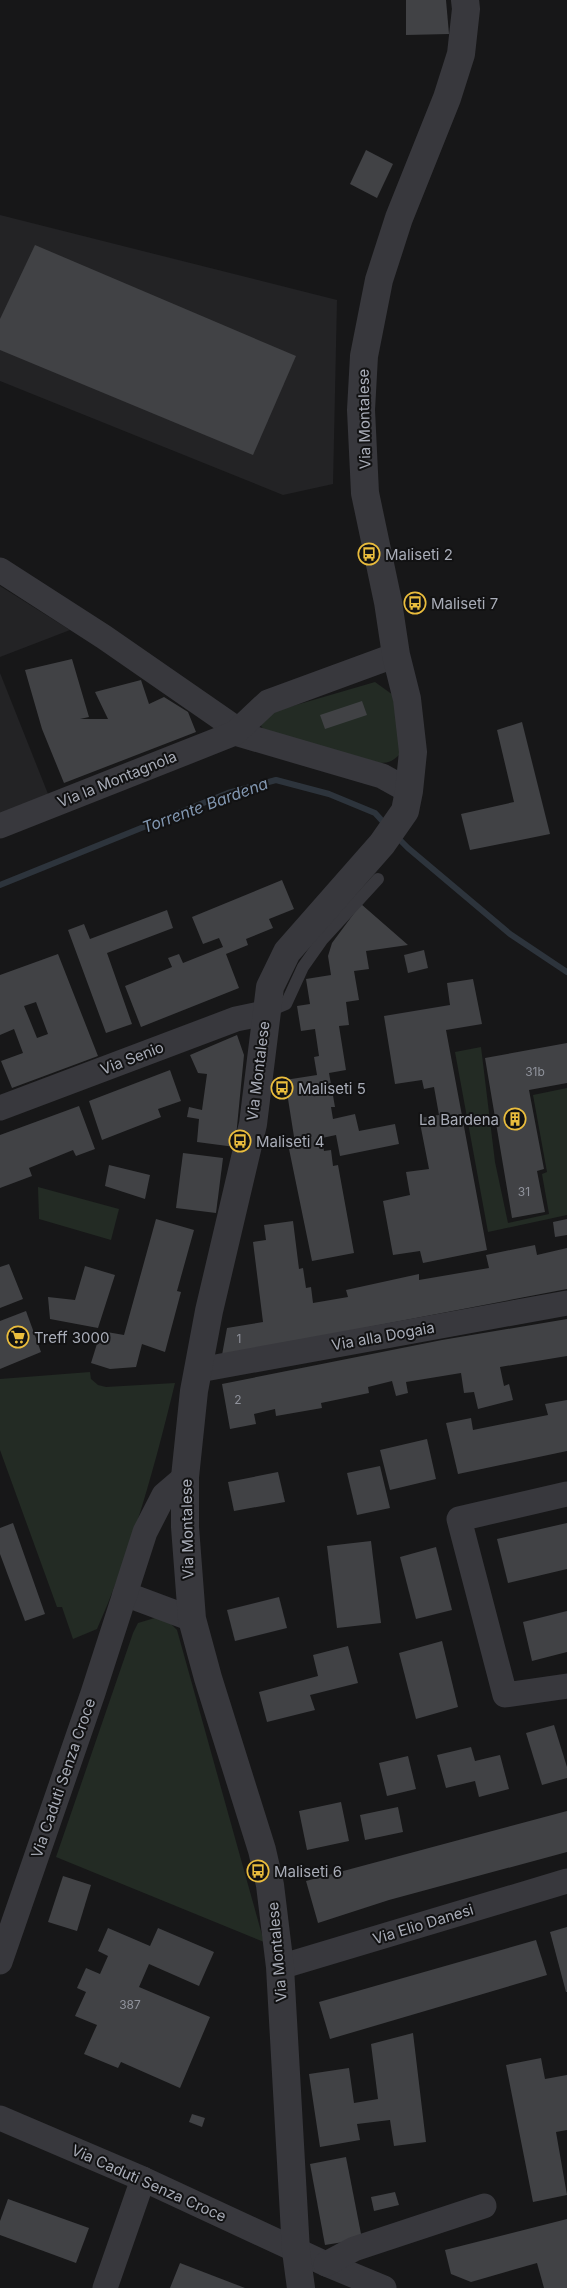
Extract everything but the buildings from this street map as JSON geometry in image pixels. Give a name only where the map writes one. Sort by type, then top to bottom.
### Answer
[{"type":"street","name":"Via Montalese","points":[[301,2288],[296,2251],[280,1967],[270,1885],[262,1850],[208,1678],[192,1619],[185,1528],[185,1477],[191,1412],[210,1310],[253,1124],[265,1013],[270,987],[287,952],[382,844],[407,801],[413,752],[407,700],[396,655],[388,602],[366,493],[361,410],[364,356],[379,280],[399,218],[443,106],[461,54],[466,9],[465,0]]},
{"type":"street","points":[[0,570],[104,637],[231,725],[235,733],[382,776],[407,801]]},
{"type":"street","points":[[235,733],[268,702],[396,655]]},
{"type":"street","name":"Via la Montagnola","points":[[0,826],[235,733]]},
{"type":"street","name":"Via Senio","points":[[0,1108],[236,1019],[265,1013]]},
{"type":"street","name":"Via alla Dogaia","points":[[199,1370],[567,1303]]},
{"type":"street","name":"Via Caduti Senza Croce","points":[[0,1962],[153,1513],[164,1495],[185,1477]]},
{"type":"street","points":[[567,1494],[459,1519],[505,1695],[567,1686]]},
{"type":"street","points":[[125,1594],[192,1619]]},
{"type":"street","name":"Via Elio Danesi","points":[[280,1967],[567,1881]]},
{"type":"street","name":"Via Caduti Senza Croce","points":[[0,2118],[143,2179],[326,2264],[353,2284],[384,2288]]},
{"type":"street","points":[[105,2288],[143,2179]]},
{"type":"street","points":[[326,2264],[354,2249],[484,2206]]},
{"type":"lane","points":[[265,1013],[286,1004],[303,967],[322,940],[378,879]]},
{"type":"shaded area","points":[[0,215],[337,300],[333,484],[283,495],[0,381]]},
{"type":"shaded area","points":[[0,586],[70,630],[0,657]]},
{"type":"shaded area","points":[[0,673],[52,804],[0,826]]},
{"type":"shaded area","points":[[375,682],[393,695],[401,753],[389,762],[380,763],[264,730],[261,726],[262,722],[272,712]]},
{"type":"shaded area","points":[[481,1047],[495,1162],[508,1223],[549,1214],[542,1174],[547,1172],[533,1095],[567,1088],[567,1215],[488,1232],[455,1052]]},
{"type":"shaded area","points":[[38,1187],[119,1209],[111,1240],[39,1219]]},
{"type":"shaded area","points":[[90,1372],[91,1379],[98,1385],[106,1387],[175,1383],[142,1508],[110,1599],[97,1629],[73,1639],[62,1607],[57,1607],[0,1450],[0,1379]]},
{"type":"shaded area","points":[[158,1617],[170,1623],[177,1630],[264,1942],[56,1857],[133,1633],[138,1623]]},
{"type":"waterway","name":"Torrente Bardena","points":[[0,885],[228,793],[276,780],[329,794],[375,813],[386,825]]},
{"type":"waterway","name":"Torrente Bardena","points":[[396,836],[510,934],[567,972]]},
{"type":"place","name":"Maliseti 2","points":[[369,554]]},
{"type":"place","name":"Maliseti 7","points":[[415,603]]},
{"type":"place","name":"Maliseti 5","points":[[282,1088]]},
{"type":"place","name":"La Bardena","points":[[515,1119]]},
{"type":"place","name":"Maliseti 4","points":[[240,1141]]},
{"type":"place","name":"Treff 3000","points":[[18,1337]]},
{"type":"place","name":"Maliseti 6","points":[[258,1871]]}]
